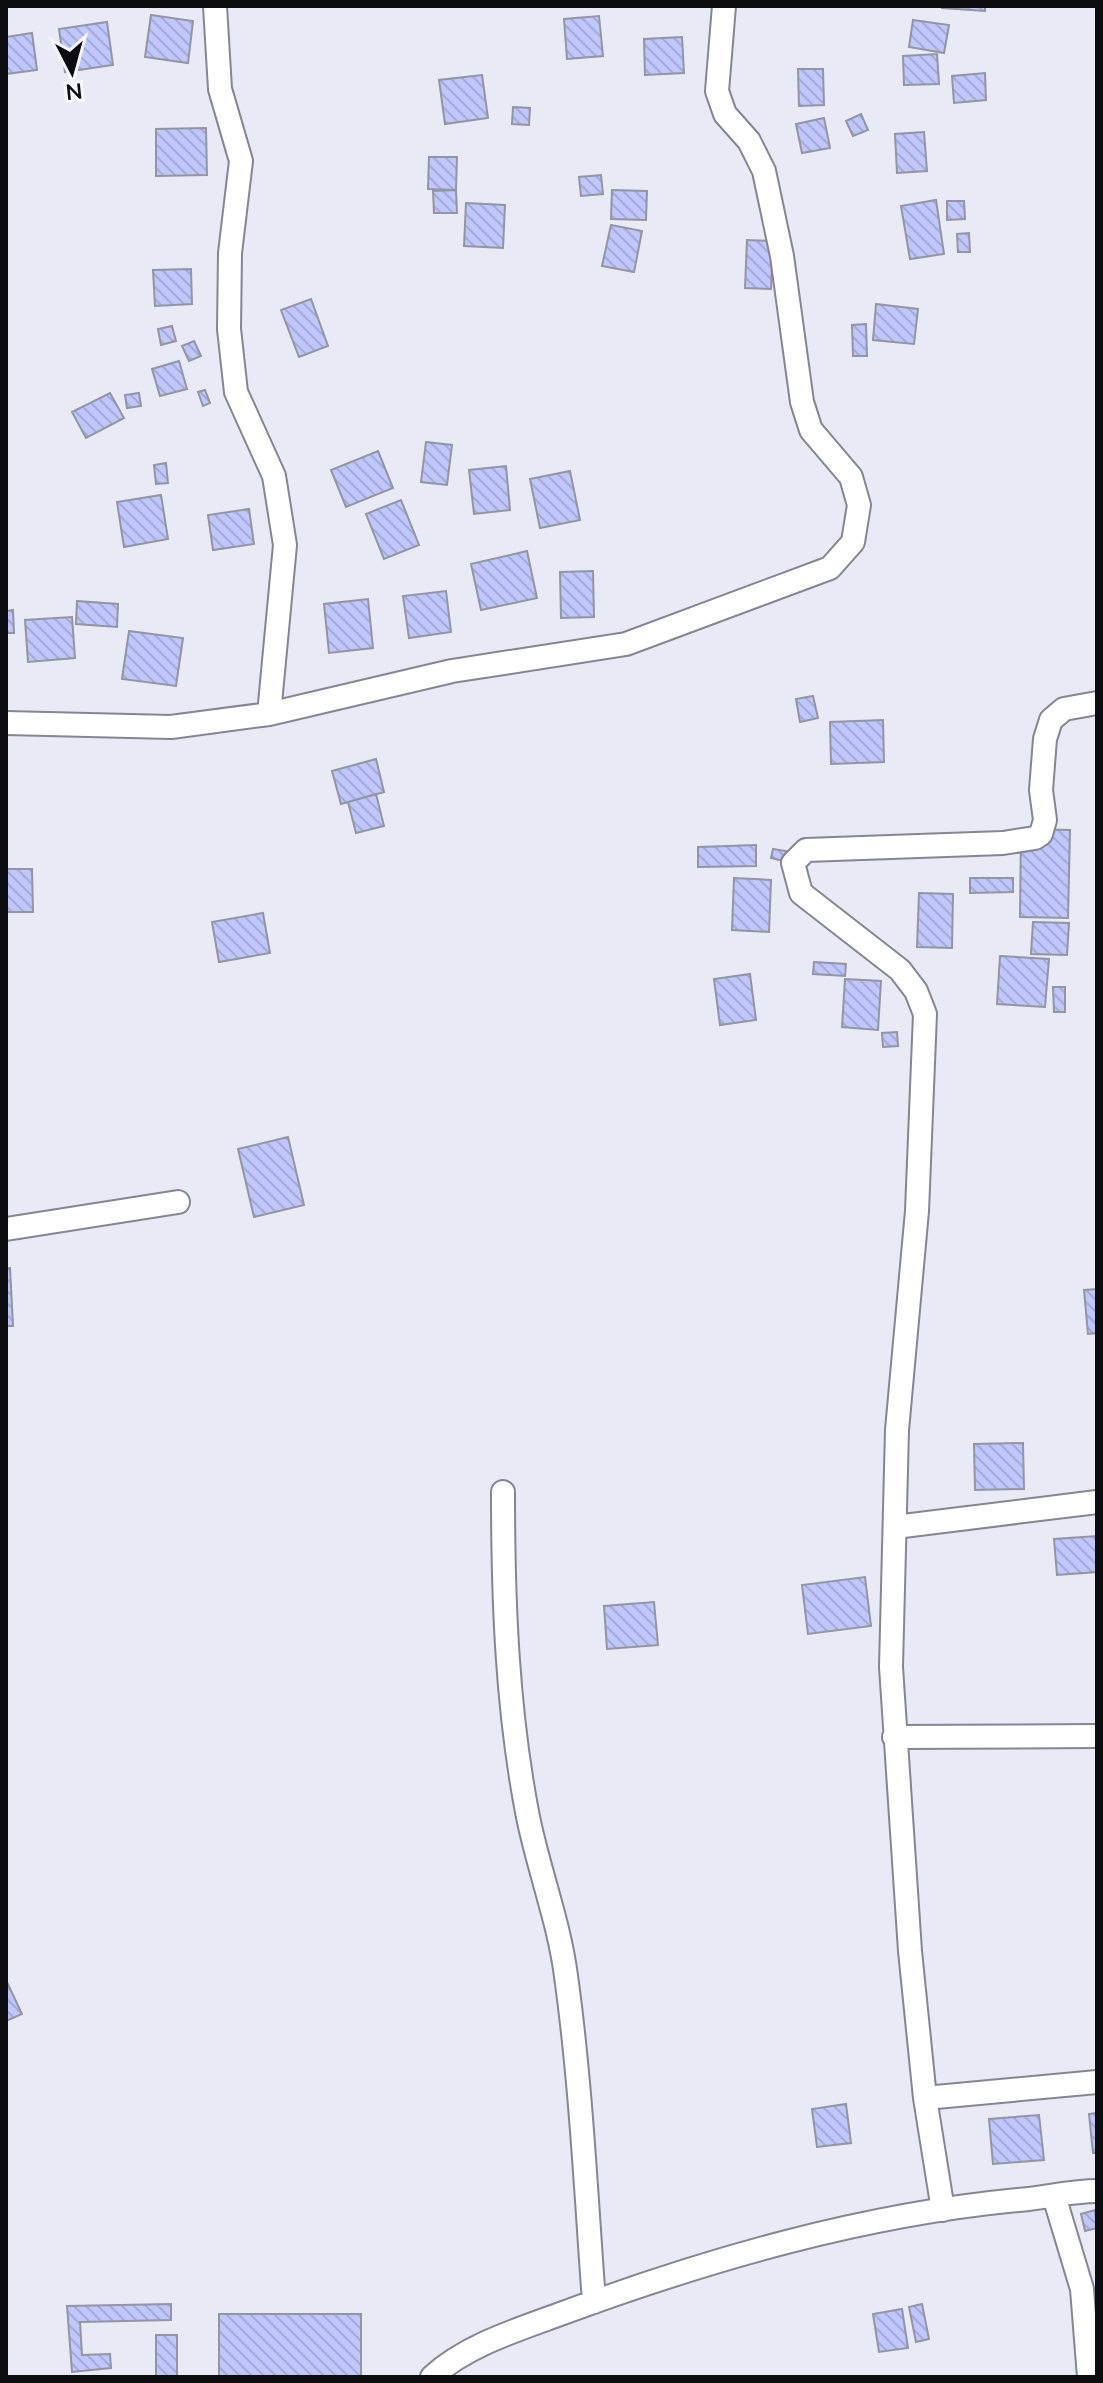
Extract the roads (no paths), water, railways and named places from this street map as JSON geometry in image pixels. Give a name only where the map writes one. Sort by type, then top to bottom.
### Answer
[{"type":"street","points":[[215,6],[220,89],[241,161],[230,253],[229,329],[236,392],[274,476],[285,545],[269,714]]},
{"type":"street","points":[[6,723],[171,727],[269,714],[452,671],[626,644],[830,568],[853,542],[859,505],[851,477],[811,430],[802,402],[782,256],[764,171],[749,141],[725,114],[717,91],[724,6]]},
{"type":"street","points":[[943,2210],[925,2098],[894,1737],[891,1667],[897,1430],[917,1211],[925,1014],[916,991],[900,970],[801,893],[793,863],[806,850],[1003,843],[1035,838],[1041,834],[1045,820],[1041,790],[1051,720],[1064,709],[1097,703]]},
{"type":"street","points":[[6,1229],[178,1202]]},
{"type":"street","points":[[503,1492],[505,1630],[518,1753],[529,1820],[557,1922],[566,1978],[594,2302]]},
{"type":"street","points":[[895,1527],[1097,1502]]},
{"type":"street","points":[[894,1737],[1097,1736]]},
{"type":"street","points":[[925,2098],[1097,2082]]},
{"type":"street","points":[[432,2377],[469,2352],[594,2302],[751,2252],[829,2231],[943,2210],[1097,2191]]},
{"type":"street","points":[[1054,2196],[1082,2289],[1089,2377]]}]
